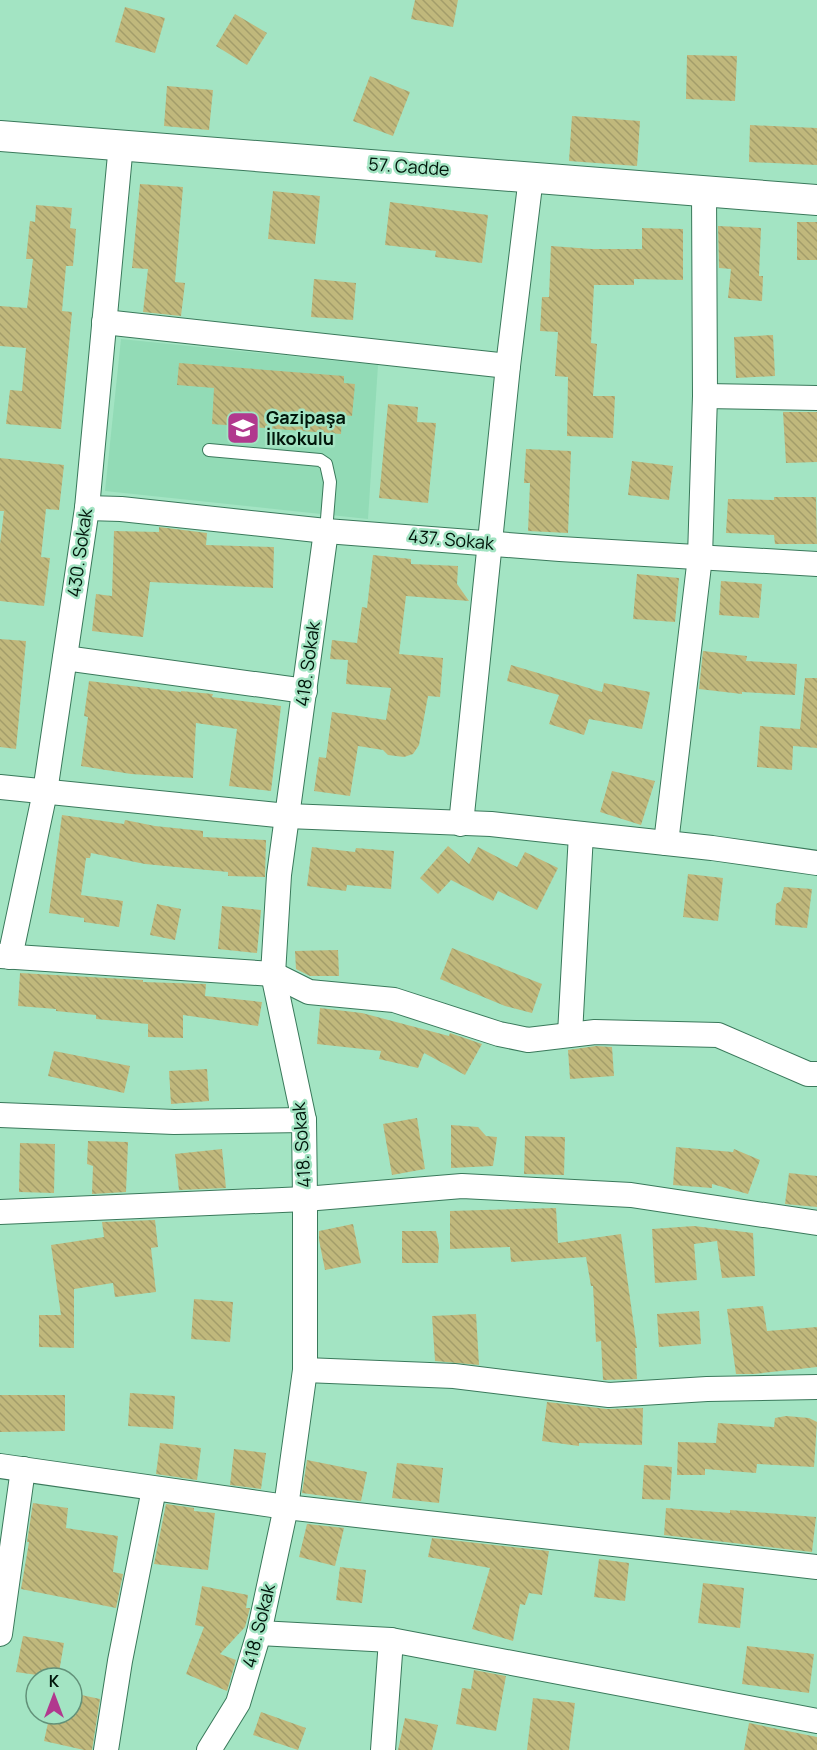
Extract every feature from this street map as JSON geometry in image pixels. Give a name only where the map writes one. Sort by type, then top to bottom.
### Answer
[{"type":"street","name":"57. Cadde","points":[[0,136],[817,200]]},
{"type":"street","name":"430. Sokak","points":[[5,956],[45,792],[87,508],[121,144]]},
{"type":"street","points":[[461,824],[508,366],[531,177]]},
{"type":"street","points":[[666,843],[700,557],[705,396],[704,190]]},
{"type":"street","points":[[104,322],[508,366]]},
{"type":"street","points":[[705,396],[817,398]]},
{"type":"street","name":"437. Sokak","points":[[87,508],[121,509],[326,531],[817,564]]},
{"type":"street","name":"418. Sokak","points":[[209,1750],[238,1703],[259,1633],[286,1507],[305,1370],[303,1120],[273,974],[279,875],[326,531]]},
{"type":"street","points":[[65,658],[305,691]]},
{"type":"street","points":[[0,787],[288,816],[491,824],[817,862]]},
{"type":"street","points":[[570,1034],[581,834]]},
{"type":"street","points":[[5,956],[273,974],[309,992],[394,1000],[499,1034],[528,1040],[595,1032],[718,1035],[808,1074],[817,1074]]},
{"type":"street","points":[[0,1115],[174,1122],[303,1120]]},
{"type":"street","points":[[0,1212],[305,1198],[462,1186],[631,1195],[817,1223]]},
{"type":"street","points":[[305,1370],[454,1376],[609,1395],[707,1389],[817,1387]]},
{"type":"street","points":[[0,1634],[12,1467],[286,1507],[817,1567]]},
{"type":"street","points":[[106,1750],[120,1661],[153,1489]]},
{"type":"street","points":[[259,1633],[391,1640],[817,1721]]},
{"type":"street","points":[[383,1750],[391,1640]]},
{"type":"lane","points":[[209,450],[320,460],[326,464],[330,482],[326,531]]},
{"type":"shaded area","name":"Gazipaşa İlkokulu","points":[[121,339],[378,365],[368,519],[105,491]]},
{"type":"building","points":[[415,0],[458,0],[453,27],[411,19]]},
{"type":"building","points":[[125,7],[165,18],[155,53],[115,42]]},
{"type":"building","points":[[235,14],[267,33],[247,65],[216,46]]},
{"type":"building","points":[[687,55],[737,56],[735,101],[686,99]]},
{"type":"building","points":[[370,76],[410,92],[393,136],[353,121]]},
{"type":"building","points":[[167,86],[213,90],[209,130],[164,126]]},
{"type":"building","points":[[572,116],[640,121],[637,166],[569,161]]},
{"type":"building","points":[[750,125],[817,128],[817,165],[749,162]]},
{"type":"building","points":[[140,184],[183,187],[175,282],[185,283],[181,316],[143,312],[148,269],[132,268]]},
{"type":"building","points":[[273,191],[320,196],[315,244],[268,239]]},
{"type":"building","points":[[390,202],[488,215],[482,263],[435,257],[436,251],[385,245]]},
{"type":"building","points":[[36,205],[72,208],[70,228],[76,229],[73,266],[66,266],[62,311],[72,312],[61,429],[6,424],[10,390],[22,391],[26,348],[0,346],[0,306],[27,308],[33,259],[26,259],[30,221],[35,222]]},
{"type":"building","points":[[797,222],[817,222],[817,260],[797,260]]},
{"type":"building","points":[[718,226],[761,228],[759,276],[763,276],[762,301],[728,298],[731,269],[719,268]]},
{"type":"building","points":[[642,228],[683,229],[683,280],[634,279],[634,285],[594,285],[591,343],[597,344],[593,396],[615,396],[613,438],[567,436],[568,377],[555,376],[558,332],[540,331],[542,297],[549,297],[551,246],[642,249]]},
{"type":"building","points":[[314,279],[356,283],[353,320],[311,317]]},
{"type":"building","points":[[773,335],[775,376],[736,378],[734,337]]},
{"type":"building","points":[[179,363],[344,376],[344,383],[355,384],[352,416],[342,415],[341,434],[212,424],[214,388],[177,385]]},
{"type":"building","points":[[388,404],[418,407],[417,422],[436,423],[428,503],[379,498]]},
{"type":"building","points":[[783,412],[817,412],[817,462],[786,463]]},
{"type":"building","points":[[526,449],[571,451],[568,533],[528,531],[530,483],[524,483]]},
{"type":"building","points":[[0,458],[64,465],[59,510],[46,509],[41,557],[50,558],[44,606],[0,601],[0,544],[4,511],[0,511]]},
{"type":"building","points":[[632,461],[673,466],[669,500],[628,495]]},
{"type":"building","points":[[774,497],[816,497],[817,544],[775,544],[774,535],[726,533],[728,499],[774,500]]},
{"type":"building","points":[[159,527],[207,533],[206,545],[274,547],[273,588],[150,582],[143,637],[92,631],[96,594],[112,596],[114,531],[159,532]]},
{"type":"building","points":[[373,555],[411,559],[411,564],[458,566],[457,584],[469,601],[406,596],[399,654],[443,658],[440,697],[428,696],[419,745],[413,754],[404,757],[388,755],[383,750],[358,746],[350,796],[314,791],[319,757],[326,758],[332,712],[386,720],[391,688],[346,684],[348,660],[330,659],[332,640],[357,643],[362,607],[367,608]]},
{"type":"building","points":[[637,574],[679,578],[675,622],[633,619]]},
{"type":"building","points":[[721,581],[762,584],[759,618],[719,615]]},
{"type":"building","points":[[0,639],[26,641],[16,749],[0,747]]},
{"type":"building","points":[[703,651],[747,656],[746,661],[797,664],[795,695],[742,692],[742,694],[699,689]]},
{"type":"building","points":[[511,665],[602,692],[604,683],[650,692],[642,729],[589,719],[584,735],[549,724],[559,695],[507,681]]},
{"type":"building","points":[[805,678],[817,678],[817,748],[793,746],[792,770],[757,767],[760,726],[800,729]]},
{"type":"building","points":[[89,681],[213,694],[212,697],[281,706],[271,791],[229,786],[237,729],[196,723],[193,778],[131,774],[81,766],[88,717],[84,716]]},
{"type":"building","points":[[612,771],[655,781],[641,825],[600,812]]},
{"type":"building","points":[[62,815],[124,824],[125,820],[203,831],[203,837],[266,840],[265,877],[228,876],[228,872],[145,864],[91,853],[90,858],[86,858],[81,895],[123,901],[119,927],[84,922],[84,918],[49,913]]},
{"type":"building","points":[[448,846],[469,864],[478,847],[517,867],[525,852],[558,868],[537,910],[498,891],[493,901],[451,880],[438,894],[420,878]]},
{"type":"building","points":[[312,847],[355,852],[356,848],[394,851],[391,889],[347,885],[346,891],[307,886]]},
{"type":"building","points":[[688,874],[723,878],[718,921],[683,917]]},
{"type":"building","points":[[784,887],[812,889],[807,928],[775,925],[776,904],[781,901]]},
{"type":"building","points":[[157,904],[181,909],[175,940],[150,935]]},
{"type":"building","points":[[222,906],[261,910],[257,953],[218,949]]},
{"type":"building","points":[[452,948],[542,984],[532,1013],[505,1006],[440,979]]},
{"type":"building","points":[[338,950],[339,976],[310,976],[296,969],[295,951]]},
{"type":"building","points":[[20,973],[206,984],[205,996],[262,1002],[258,1026],[183,1015],[183,1038],[148,1037],[148,1024],[96,1019],[96,1015],[56,1011],[56,1009],[18,1006]]},
{"type":"building","points":[[320,1008],[362,1013],[449,1036],[450,1033],[482,1044],[465,1075],[424,1053],[418,1068],[379,1059],[381,1051],[317,1044]]},
{"type":"building","points":[[596,1046],[612,1047],[614,1076],[570,1079],[568,1050]]},
{"type":"building","points":[[54,1051],[130,1066],[124,1093],[48,1076]]},
{"type":"building","points":[[207,1069],[209,1101],[171,1104],[169,1071]]},
{"type":"building","points":[[417,1118],[425,1169],[392,1175],[383,1124]]},
{"type":"building","points":[[451,1125],[478,1127],[486,1136],[497,1137],[493,1166],[451,1168]]},
{"type":"building","points":[[525,1136],[565,1137],[564,1175],[524,1174]]},
{"type":"building","points":[[88,1141],[128,1142],[126,1192],[92,1194],[93,1166],[87,1164]]},
{"type":"building","points":[[20,1143],[55,1144],[54,1193],[19,1192]]},
{"type":"building","points":[[676,1147],[733,1152],[734,1149],[760,1160],[748,1194],[712,1184],[712,1188],[673,1185]]},
{"type":"building","points":[[222,1149],[226,1188],[179,1190],[175,1154]]},
{"type":"building","points":[[789,1173],[817,1176],[817,1207],[785,1204]]},
{"type":"building","points":[[556,1208],[558,1243],[621,1234],[637,1348],[635,1348],[637,1379],[603,1380],[601,1341],[596,1342],[593,1286],[591,1286],[586,1257],[511,1262],[510,1247],[450,1249],[450,1211]]},
{"type":"building","points":[[155,1220],[158,1247],[151,1248],[156,1292],[115,1297],[113,1283],[74,1289],[74,1348],[39,1347],[39,1315],[61,1315],[51,1245],[104,1237],[102,1222]]},
{"type":"building","points":[[353,1224],[361,1263],[325,1270],[319,1231]]},
{"type":"building","points":[[694,1226],[753,1233],[755,1276],[722,1278],[717,1241],[694,1244],[697,1280],[655,1283],[652,1229]]},
{"type":"building","points":[[402,1231],[436,1231],[439,1246],[438,1263],[402,1263]]},
{"type":"building","points":[[194,1299],[233,1302],[230,1342],[191,1339]]},
{"type":"building","points":[[763,1306],[767,1331],[817,1327],[817,1367],[736,1374],[727,1309]]},
{"type":"building","points":[[699,1311],[701,1344],[659,1347],[657,1314]]},
{"type":"building","points":[[476,1314],[479,1365],[435,1361],[432,1316]]},
{"type":"building","points":[[130,1393],[175,1396],[173,1429],[128,1426]]},
{"type":"building","points":[[0,1395],[65,1395],[65,1431],[0,1432]]},
{"type":"building","points":[[547,1402],[607,1409],[643,1408],[642,1445],[579,1443],[579,1446],[542,1441]]},
{"type":"building","points":[[786,1416],[809,1418],[817,1422],[814,1467],[757,1464],[756,1473],[705,1469],[705,1475],[677,1475],[678,1442],[716,1443],[718,1423],[774,1427],[775,1418]]},
{"type":"building","points":[[160,1443],[201,1448],[197,1480],[156,1474]]},
{"type":"building","points":[[234,1449],[266,1453],[261,1489],[230,1485]]},
{"type":"building","points":[[307,1460],[367,1472],[361,1501],[302,1493]]},
{"type":"building","points":[[397,1463],[443,1468],[439,1503],[392,1498]]},
{"type":"building","points":[[644,1465],[672,1467],[670,1500],[642,1499]]},
{"type":"building","points":[[33,1503],[68,1508],[66,1528],[118,1536],[113,1572],[123,1574],[116,1608],[21,1589]]},
{"type":"building","points":[[166,1504],[194,1508],[194,1511],[215,1513],[208,1570],[154,1564]]},
{"type":"building","points":[[666,1508],[730,1513],[730,1510],[816,1517],[812,1552],[664,1535]]},
{"type":"building","points":[[307,1524],[344,1528],[335,1566],[299,1557]]},
{"type":"building","points":[[432,1538],[549,1551],[542,1595],[529,1593],[525,1605],[520,1604],[513,1641],[472,1629],[490,1568],[428,1557]]},
{"type":"building","points":[[599,1559],[629,1563],[625,1601],[594,1597]]},
{"type":"building","points":[[340,1567],[366,1570],[362,1603],[336,1600]]},
{"type":"building","points":[[703,1583],[744,1588],[740,1628],[698,1623]]},
{"type":"building","points":[[202,1586],[248,1595],[246,1608],[250,1608],[245,1627],[220,1654],[236,1660],[227,1691],[186,1674],[204,1627],[195,1625]]},
{"type":"building","points":[[23,1636],[64,1643],[60,1666],[24,1666],[24,1673],[16,1672]]},
{"type":"building","points":[[747,1646],[814,1654],[809,1693],[742,1684]]},
{"type":"building","points":[[474,1670],[506,1676],[496,1731],[456,1724],[462,1688],[471,1689]]},
{"type":"building","points":[[84,1696],[100,1699],[92,1750],[44,1741],[47,1726],[84,1726]]},
{"type":"building","points":[[533,1698],[575,1703],[569,1750],[527,1750]]},
{"type":"building","points":[[261,1712],[306,1728],[298,1750],[253,1735]]},
{"type":"building","points":[[405,1718],[438,1725],[432,1750],[398,1750]]},
{"type":"building","points":[[749,1723],[817,1737],[817,1750],[744,1750]]},
{"type":"place","name":"Gazipaşa İlkokulu","points":[[243,428]]}]
